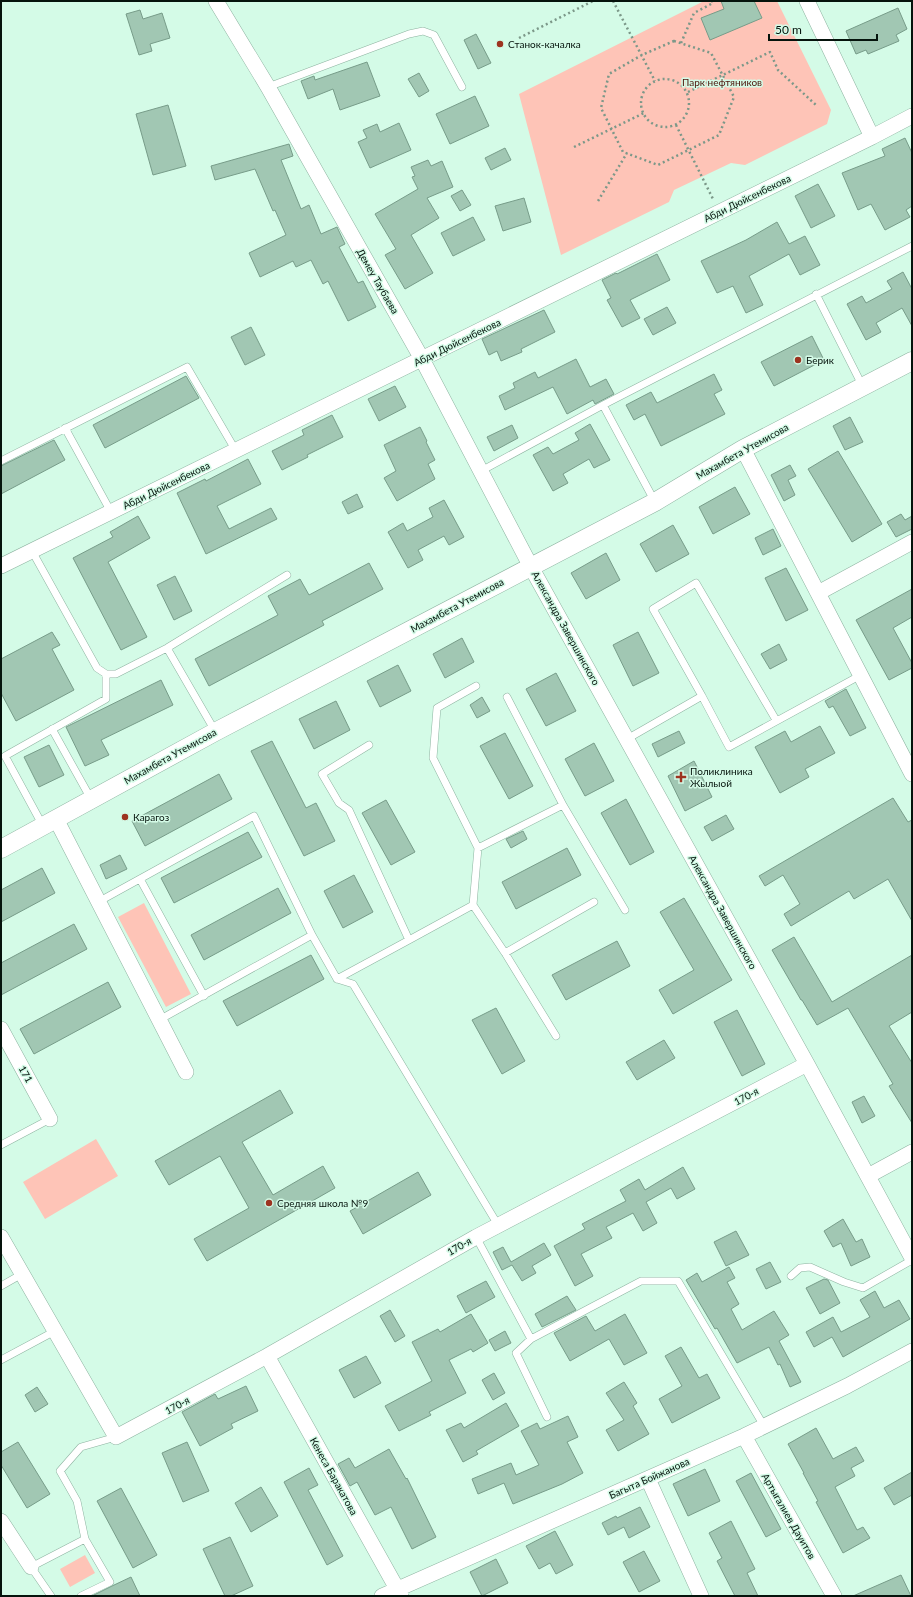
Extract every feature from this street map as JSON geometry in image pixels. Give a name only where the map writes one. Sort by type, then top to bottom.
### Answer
[{"type":"street","name":"Демеу Таубаева","points":[[216,1],[268,87],[422,359],[531,567]]},
{"type":"street","points":[[807,1],[872,137]]},
{"type":"street","name":"Абди Дюйсенбекова","points":[[1,566],[912,116]]},
{"type":"street","name":"Махамбета Утемисова","points":[[1,849],[215,732],[654,502],[743,449],[912,361]]},
{"type":"street","points":[[743,449],[912,774]]},
{"type":"street","points":[[818,592],[912,542]]},
{"type":"street","name":"Александра Завершинского","points":[[531,567],[807,1064],[912,1259]]},
{"type":"street","points":[[49,822],[98,902],[186,1072]]},
{"type":"street","name":"171","points":[[1,1029],[50,1119]]},
{"type":"street","name":"170-я","points":[[116,1437],[267,1356],[476,1237],[807,1064]]},
{"type":"street","points":[[868,1176],[912,1152]]},
{"type":"street","points":[[1,1237],[116,1437]]},
{"type":"street","name":"Багыта Бойжанова","points":[[382,1596],[399,1593],[744,1436],[847,1386],[912,1351]]},
{"type":"street","name":"Кенеса Баракатова","points":[[267,1356],[399,1593]]},
{"type":"street","name":"Артыгалиев Дауитов","points":[[744,1436],[834,1596]]},
{"type":"street","points":[[648,1479],[702,1596]]},
{"type":"street","points":[[1,1521],[31,1567]]},
{"type":"lane","points":[[268,87],[409,34],[423,31],[434,35],[462,87]]},
{"type":"lane","points":[[481,471],[603,405],[816,294],[912,246]]},
{"type":"lane","points":[[816,294],[863,387]]},
{"type":"lane","points":[[1,461],[187,367],[236,451]]},
{"type":"lane","points":[[603,405],[654,502]]},
{"type":"lane","points":[[65,428],[112,512]]},
{"type":"lane","points":[[32,551],[97,668],[106,674],[116,674],[167,648],[287,576]]},
{"type":"lane","points":[[776,720],[696,583],[653,609],[729,747],[861,675]]},
{"type":"lane","points":[[167,648],[215,732]]},
{"type":"lane","points":[[49,822],[5,756],[106,699],[106,674]]},
{"type":"lane","points":[[476,686],[437,708],[433,758],[478,848],[473,905],[505,953],[556,1036]]},
{"type":"lane","points":[[627,739],[702,696]]},
{"type":"lane","points":[[507,697],[563,805],[625,910]]},
{"type":"lane","points":[[52,729],[92,799]]},
{"type":"lane","points":[[369,745],[322,774],[339,803],[349,810],[409,940]]},
{"type":"lane","points":[[478,848],[563,805]]},
{"type":"lane","points":[[98,902],[254,816],[312,935],[337,979],[353,984],[498,1226]]},
{"type":"lane","points":[[140,879],[204,996]]},
{"type":"lane","points":[[505,953],[594,902]]},
{"type":"lane","points":[[337,979],[473,905]]},
{"type":"lane","points":[[159,1020],[312,935]]},
{"type":"lane","points":[[1,1145],[50,1119]]},
{"type":"lane","points":[[476,1237],[531,1339]]},
{"type":"lane","points":[[791,1276],[800,1268],[810,1267],[844,1282],[863,1288],[912,1259]]},
{"type":"lane","points":[[1,1286],[22,1274]]},
{"type":"lane","points":[[547,1417],[516,1353],[531,1339],[641,1281],[678,1281],[764,1426]]},
{"type":"lane","points":[[1,1360],[54,1331]]},
{"type":"lane","points":[[81,1596],[110,1582],[85,1539],[77,1501],[60,1471],[81,1447],[116,1437]]},
{"type":"lane","points":[[51,1596],[31,1567],[85,1539]]},
{"type":"path","points":[[519,38],[593,1]]},
{"type":"path","points":[[613,1],[655,81]]},
{"type":"path","points":[[681,43],[694,13],[714,3],[712,1]]},
{"type":"path","points":[[674,41],[681,43],[711,53],[734,97],[719,135],[658,165],[623,152],[601,108],[609,74],[642,55],[674,41]]},
{"type":"path","points":[[688,92],[770,52],[778,70],[816,105]]},
{"type":"path","points":[[670,79],[683,86],[688,92],[690,100],[687,115],[682,121],[668,128],[659,127],[651,123],[642,109],[641,101],[643,93],[648,86],[655,81],[670,79]]},
{"type":"path","points":[[574,147],[644,113]]},
{"type":"path","points":[[676,125],[719,212]]},
{"type":"path","points":[[598,201],[627,153]]},
{"type":"green space","name":"Парк нефтяников","points":[[704,1],[777,1],[831,110],[827,124],[745,165],[731,163],[674,190],[669,202],[561,255],[519,94]]},
{"type":"green space","points":[[144,903],[191,994],[166,1007],[118,917]]},
{"type":"green space","points":[[96,1139],[118,1176],[45,1219],[23,1182]]},
{"type":"green space","points":[[85,1555],[95,1573],[70,1587],[60,1569]]},
{"type":"building","points":[[721,1],[754,1],[762,18],[710,40],[701,18],[724,9]]},
{"type":"building","points":[[898,8],[907,29],[896,35],[899,41],[868,54],[866,50],[856,54],[846,31]]},
{"type":"building","points":[[140,10],[143,19],[162,13],[170,38],[150,44],[152,51],[139,55],[126,14]]},
{"type":"building","points":[[476,34],[491,63],[478,69],[464,40]]},
{"type":"building","points":[[367,62],[380,96],[340,110],[333,89],[308,99],[301,81],[314,76],[315,80]]},
{"type":"building","points":[[419,73],[429,91],[419,97],[408,79]]},
{"type":"building","points":[[475,96],[489,126],[450,144],[436,114]]},
{"type":"building","points":[[168,105],[186,166],[153,175],[136,114]]},
{"type":"building","points":[[399,123],[411,150],[370,168],[358,142],[367,138],[363,130],[377,124],[380,132]]},
{"type":"building","points":[[905,138],[912,153],[912,206],[906,210],[910,217],[885,230],[871,204],[858,210],[842,173],[885,156],[882,149]]},
{"type":"building","points":[[289,144],[293,156],[281,160],[301,209],[309,205],[321,234],[337,227],[345,244],[339,247],[358,283],[363,281],[376,307],[348,321],[328,281],[323,284],[311,260],[296,267],[293,261],[260,277],[249,253],[286,235],[275,210],[273,211],[255,169],[215,180],[211,166]]},
{"type":"building","points":[[505,148],[511,160],[491,170],[485,158]]},
{"type":"building","points":[[428,160],[431,166],[442,161],[453,187],[427,198],[439,218],[411,235],[433,273],[405,289],[385,255],[396,249],[375,214],[418,189],[412,177],[415,176],[411,167]]},
{"type":"building","points":[[818,184],[835,216],[811,228],[795,196]]},
{"type":"building","points":[[462,190],[471,205],[460,211],[451,196]]},
{"type":"building","points":[[524,198],[531,222],[503,231],[495,206]]},
{"type":"building","points":[[473,217],[485,240],[453,256],[441,233]]},
{"type":"building","points":[[777,222],[789,244],[805,236],[820,265],[800,275],[789,254],[749,276],[763,305],[746,313],[733,286],[717,293],[701,261],[746,240]]},
{"type":"building","points":[[657,254],[670,280],[630,300],[640,318],[622,327],[607,300],[611,298],[602,280]]},
{"type":"building","points":[[903,272],[912,289],[912,326],[902,308],[876,323],[881,332],[866,340],[847,304],[862,296],[866,303],[892,289],[887,281]]},
{"type":"building","points":[[667,307],[676,323],[653,335],[644,319]]},
{"type":"building","points":[[544,310],[555,332],[521,349],[522,352],[501,361],[497,351],[489,355],[482,339]]},
{"type":"building","points":[[251,327],[265,355],[245,365],[231,337]]},
{"type":"building","points":[[812,336],[824,360],[774,386],[761,362]]},
{"type":"building","points":[[576,359],[590,387],[606,379],[614,394],[595,404],[593,400],[567,414],[553,387],[505,410],[499,396],[515,388],[513,383],[535,372],[538,378]]},
{"type":"building","points":[[714,374],[722,390],[714,394],[725,414],[661,446],[645,414],[634,420],[626,405],[651,392],[657,403]]},
{"type":"building","points":[[186,376],[199,398],[105,448],[93,425]]},
{"type":"building","points":[[395,386],[406,407],[379,421],[368,399]]},
{"type":"building","points":[[332,415],[343,437],[307,455],[308,457],[282,470],[272,451],[304,435],[302,430]]},
{"type":"building","points":[[850,417],[863,442],[845,450],[833,426]]},
{"type":"building","points":[[590,424],[610,460],[594,468],[589,459],[563,474],[568,483],[553,491],[533,455],[548,447],[553,454],[579,440],[575,433]]},
{"type":"building","points":[[512,425],[518,438],[494,451],[487,437]]},
{"type":"building","points":[[420,427],[435,460],[428,464],[435,479],[397,501],[384,478],[396,471],[384,445]]},
{"type":"building","points":[[54,440],[65,460],[1,494],[1,466]]},
{"type":"building","points":[[838,451],[882,524],[852,542],[808,469]]},
{"type":"building","points":[[248,459],[261,484],[217,506],[229,529],[271,508],[277,519],[206,554],[177,493],[205,479],[206,481]]},
{"type":"building","points":[[790,465],[796,476],[788,480],[795,495],[784,501],[771,475]]},
{"type":"building","points":[[735,487],[750,514],[713,534],[699,507]]},
{"type":"building","points":[[357,494],[363,507],[348,514],[342,502]]},
{"type":"building","points":[[444,500],[464,537],[449,545],[444,536],[418,550],[423,560],[408,568],[388,532],[403,523],[407,531],[433,517],[429,508]]},
{"type":"building","points":[[901,514],[905,520],[912,516],[912,529],[896,537],[887,522]]},
{"type":"building","points":[[138,516],[150,538],[108,562],[147,637],[121,650],[73,558],[113,537],[110,532]]},
{"type":"building","points":[[673,525],[689,554],[656,572],[640,544]]},
{"type":"building","points":[[773,529],[781,546],[763,555],[755,538]]},
{"type":"building","points":[[606,553],[620,580],[586,599],[571,573]]},
{"type":"building","points":[[369,563],[383,589],[322,621],[324,625],[209,686],[195,659],[278,615],[268,596],[300,579],[309,595]]},
{"type":"building","points":[[786,568],[808,610],[786,621],[765,578]]},
{"type":"building","points":[[175,576],[192,611],[174,620],[157,585]]},
{"type":"building","points":[[912,589],[912,617],[893,628],[912,663],[912,668],[889,680],[856,620]]},
{"type":"building","points":[[52,632],[60,645],[52,649],[74,690],[16,721],[1,693],[1,659]]},
{"type":"building","points":[[638,632],[659,673],[633,686],[613,645]]},
{"type":"building","points":[[462,638],[474,662],[445,678],[433,654]]},
{"type":"building","points":[[779,644],[787,660],[770,669],[761,654]]},
{"type":"building","points":[[398,665],[411,691],[380,707],[367,681]]},
{"type":"building","points":[[556,673],[576,711],[546,726],[526,689]]},
{"type":"building","points":[[161,680],[173,705],[101,740],[109,755],[85,766],[66,727]]},
{"type":"building","points":[[846,689],[866,728],[850,736],[833,706],[829,708],[825,701]]},
{"type":"building","points":[[482,697],[490,711],[477,718],[470,705]]},
{"type":"building","points":[[336,701],[350,730],[314,749],[299,719]]},
{"type":"building","points":[[820,726],[835,753],[805,769],[809,777],[780,793],[755,747],[785,731],[791,742]]},
{"type":"building","points":[[679,731],[685,743],[658,757],[652,744]]},
{"type":"building","points":[[505,733],[533,786],[509,799],[480,746]]},
{"type":"building","points":[[272,741],[306,808],[316,803],[335,841],[304,856],[251,751]]},
{"type":"building","points":[[594,743],[614,781],[585,796],[565,759]]},
{"type":"building","points":[[49,745],[64,775],[39,787],[24,757]]},
{"type":"building","points":[[694,761],[712,797],[685,811],[668,776]]},
{"type":"building","points":[[219,774],[232,799],[145,846],[132,821]]},
{"type":"building","points":[[893,798],[908,822],[912,820],[912,921],[888,879],[854,899],[849,891],[791,926],[784,914],[800,904],[783,875],[765,886],[759,876]]},
{"type":"building","points":[[626,799],[654,852],[630,865],[601,813]]},
{"type":"building","points":[[386,800],[415,852],[391,865],[362,813]]},
{"type":"building","points":[[726,815],[734,829],[712,841],[704,827]]},
{"type":"building","points":[[523,831],[527,839],[511,848],[506,839]]},
{"type":"building","points":[[248,832],[262,857],[174,903],[161,878]]},
{"type":"building","points":[[567,848],[581,875],[516,909],[502,882]]},
{"type":"building","points":[[120,855],[127,869],[106,879],[100,865]]},
{"type":"building","points":[[42,868],[55,893],[1,922],[1,890]]},
{"type":"building","points":[[354,875],[373,912],[343,928],[324,891]]},
{"type":"building","points":[[278,888],[291,913],[204,960],[191,935]]},
{"type":"building","points":[[684,898],[732,980],[673,1014],[659,990],[694,970],[660,912]]},
{"type":"building","points":[[74,924],[87,949],[1,995],[1,963]]},
{"type":"building","points":[[794,937],[832,1002],[912,955],[912,1012],[889,1026],[912,1063],[912,1123],[889,1086],[893,1084],[848,1008],[817,1025],[801,1000],[772,950]]},
{"type":"building","points":[[617,941],[630,966],[566,1000],[552,975]]},
{"type":"building","points":[[311,955],[324,979],[237,1026],[223,1001]]},
{"type":"building","points":[[108,982],[121,1007],[34,1054],[20,1029]]},
{"type":"building","points":[[496,1008],[525,1061],[502,1074],[472,1020]]},
{"type":"building","points":[[737,1010],[765,1064],[742,1076],[714,1022]]},
{"type":"building","points":[[664,1040],[675,1058],[637,1080],[626,1062]]},
{"type":"building","name":"Средняя школа №9","points":[[280,1090],[293,1113],[242,1142],[273,1195],[323,1166],[335,1188],[207,1261],[194,1239],[249,1208],[220,1156],[169,1185],[155,1161]]},
{"type":"building","points":[[864,1096],[875,1116],[862,1123],[852,1102]]},
{"type":"building","points":[[683,1167],[695,1189],[677,1199],[671,1188],[646,1202],[657,1223],[643,1231],[633,1213],[606,1227],[612,1238],[581,1254],[593,1276],[575,1286],[554,1246],[585,1229],[582,1224],[626,1201],[620,1190],[639,1179],[645,1190]]},
{"type":"building","points":[[418,1172],[431,1195],[363,1234],[350,1211]]},
{"type":"building","points":[[843,1219],[856,1242],[862,1239],[870,1257],[851,1266],[841,1243],[833,1247],[824,1231]]},
{"type":"building","points":[[736,1231],[749,1255],[726,1266],[714,1242]]},
{"type":"building","points":[[544,1243],[551,1255],[532,1266],[536,1273],[522,1281],[512,1265],[502,1270],[493,1252],[503,1247],[511,1262]]},
{"type":"building","points":[[770,1262],[781,1282],[766,1289],[756,1269]]},
{"type":"building","points":[[729,1267],[735,1278],[727,1282],[739,1304],[731,1309],[742,1330],[774,1311],[789,1335],[779,1341],[801,1382],[790,1387],[780,1364],[778,1365],[769,1347],[737,1363],[717,1328],[715,1329],[686,1280],[697,1273],[702,1282]]},
{"type":"building","points":[[824,1279],[828,1280],[840,1303],[820,1314],[806,1288]]},
{"type":"building","points":[[486,1281],[495,1297],[466,1313],[457,1296]]},
{"type":"building","points":[[875,1291],[884,1308],[899,1300],[910,1319],[843,1357],[832,1337],[814,1347],[806,1332],[833,1317],[841,1332],[870,1317],[860,1300]]},
{"type":"building","points":[[567,1296],[576,1310],[542,1327],[535,1314]]},
{"type":"building","points":[[390,1310],[405,1336],[395,1342],[380,1316]]},
{"type":"building","points":[[471,1314],[488,1343],[473,1352],[471,1349],[449,1360],[466,1393],[429,1412],[431,1415],[399,1431],[385,1406],[432,1381],[412,1342],[438,1329],[440,1332]]},
{"type":"building","points":[[625,1314],[647,1353],[624,1365],[609,1339],[570,1361],[554,1333],[586,1316],[595,1331]]},
{"type":"building","points":[[505,1331],[511,1343],[495,1351],[489,1340]]},
{"type":"building","points":[[681,1347],[699,1378],[707,1374],[720,1398],[672,1423],[659,1399],[682,1386],[665,1356]]},
{"type":"building","points":[[366,1356],[381,1383],[354,1398],[339,1370]]},
{"type":"building","points":[[494,1373],[505,1393],[493,1400],[482,1380]]},
{"type":"building","points":[[624,1382],[637,1403],[633,1406],[649,1434],[618,1451],[606,1430],[624,1420],[606,1393]]},
{"type":"building","points":[[246,1386],[258,1411],[231,1424],[233,1428],[200,1446],[182,1412],[215,1394],[218,1399]]},
{"type":"building","points":[[37,1387],[48,1404],[35,1412],[25,1395]]},
{"type":"building","points":[[506,1403],[519,1426],[476,1451],[478,1454],[463,1462],[446,1430],[461,1423],[464,1428]]},
{"type":"building","points":[[568,1416],[578,1437],[567,1442],[583,1473],[562,1484],[513,1504],[504,1483],[478,1494],[472,1479],[511,1463],[516,1475],[539,1465],[521,1431],[537,1423],[540,1429]]},
{"type":"building","points":[[816,1428],[833,1459],[856,1447],[864,1461],[851,1468],[855,1476],[835,1487],[857,1530],[863,1527],[870,1538],[843,1553],[816,1502],[818,1501],[804,1473],[788,1444]]},
{"type":"building","points":[[18,1442],[50,1494],[27,1508],[1,1465],[1,1452]]},
{"type":"building","points":[[187,1442],[209,1491],[183,1502],[162,1453]]},
{"type":"building","points":[[389,1449],[406,1479],[407,1478],[436,1537],[412,1549],[391,1507],[375,1515],[357,1482],[350,1486],[338,1464],[349,1458],[355,1468]]},
{"type":"building","points":[[309,1468],[318,1485],[308,1490],[343,1556],[327,1565],[284,1482]]},
{"type":"building","points":[[705,1469],[720,1501],[688,1516],[673,1484]]},
{"type":"building","points":[[912,1472],[912,1495],[894,1505],[884,1488]]},
{"type":"building","points":[[751,1473],[781,1529],[766,1537],[736,1481]]},
{"type":"building","points":[[261,1487],[278,1516],[251,1532],[235,1503]]},
{"type":"building","points":[[121,1488],[157,1555],[133,1568],[97,1501]]},
{"type":"building","points":[[640,1507],[650,1527],[629,1538],[624,1527],[608,1535],[602,1523],[616,1516],[617,1518]]},
{"type":"building","points":[[731,1521],[755,1569],[747,1573],[758,1596],[735,1596],[717,1561],[722,1558],[709,1533]]},
{"type":"building","points":[[555,1531],[573,1565],[556,1574],[550,1563],[539,1569],[526,1546]]},
{"type":"building","points":[[230,1537],[253,1586],[231,1596],[225,1596],[203,1549]]},
{"type":"building","points":[[644,1551],[660,1581],[639,1592],[623,1562]]},
{"type":"building","points":[[496,1559],[508,1583],[482,1596],[470,1572]]},
{"type":"building","points":[[901,1575],[911,1596],[853,1596]]},
{"type":"building","points":[[131,1577],[140,1596],[92,1596],[112,1586]]},
{"type":"place","name":"Станок-качалка","points":[[500,44]]},
{"type":"place","name":"Берик","points":[[798,360]]},
{"type":"place","name":"Поликлиника Жылыой","points":[[681,777]]},
{"type":"place","name":"Карагоз","points":[[125,817]]},
{"type":"place","name":"Средняя школа №9","points":[[269,1203]]}]
